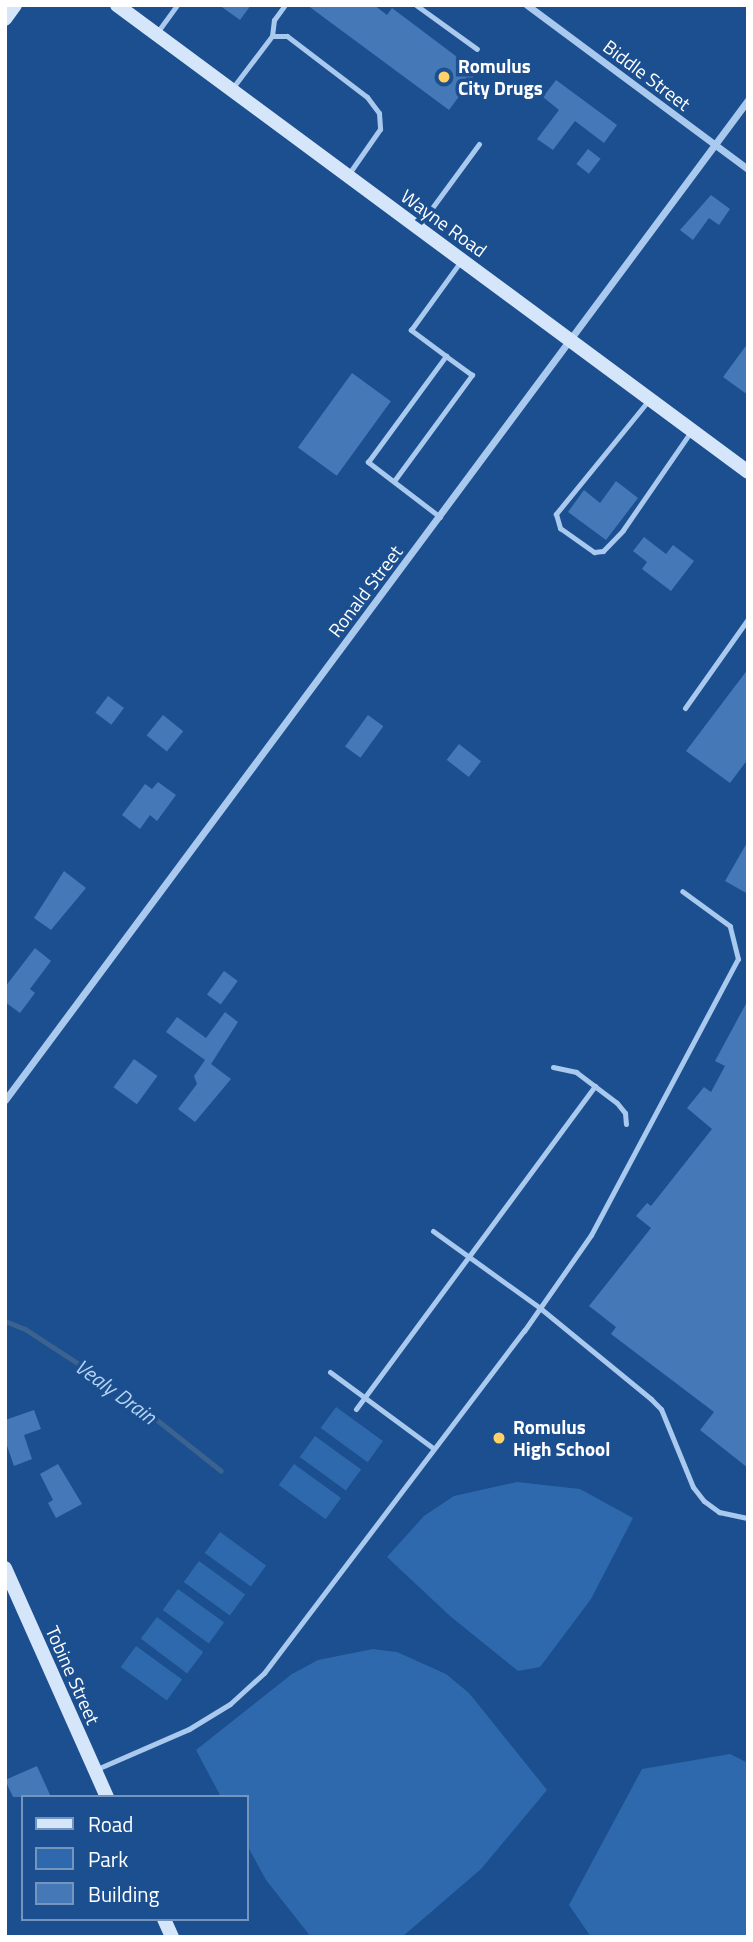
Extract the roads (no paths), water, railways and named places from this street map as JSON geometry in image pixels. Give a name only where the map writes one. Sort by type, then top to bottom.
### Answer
[{"type":"main road","points":[[5,19],[15,5]]},
{"type":"main road","name":"Wayne Road","points":[[117,5],[748,471]]},
{"type":"main road","name":"Tobine Street","points":[[5,1569],[106,1795]]},
{"type":"main road","points":[[165,1921],[172,1937]]},
{"type":"street","name":"Biddle Street","points":[[527,5],[748,169]]},
{"type":"street","name":"Ronald Street","points":[[5,1100],[748,100]]},
{"type":"lane","points":[[156,34],[177,5]]},
{"type":"lane","points":[[232,89],[272,36],[274,20],[285,5]]},
{"type":"lane","points":[[416,5],[477,49]]},
{"type":"lane","points":[[272,36],[287,36],[368,97],[379,113],[380,129],[348,175]]},
{"type":"lane","points":[[418,227],[479,144]]},
{"type":"lane","points":[[394,481],[472,375],[411,330],[462,260]]},
{"type":"lane","points":[[440,517],[368,462],[446,356]]},
{"type":"lane","points":[[650,399],[569,493],[556,514],[559,528],[594,552],[603,551],[624,530],[692,430]]},
{"type":"lane","points":[[685,708],[746,628],[748,619]]},
{"type":"lane","points":[[95,1770],[189,1729],[230,1704],[264,1673],[540,1308],[591,1235],[734,972],[737,941],[730,926],[682,891]]},
{"type":"lane","points":[[553,1067],[576,1072],[617,1103],[625,1113],[626,1124]]},
{"type":"lane","points":[[356,1409],[595,1086]]},
{"type":"lane","points":[[433,1231],[540,1308],[661,1409],[693,1487],[704,1501],[719,1512],[748,1518]]},
{"type":"lane","points":[[330,1372],[433,1448]]},
{"type":"waterway","name":"Vealy Drain","points":[[5,1321],[25,1329],[123,1393],[221,1471]]},
{"type":"place","name":"Romulus City Drugs","points":[[444,77]]},
{"type":"place","name":"Romulus High School","points":[[499,1438]]}]
